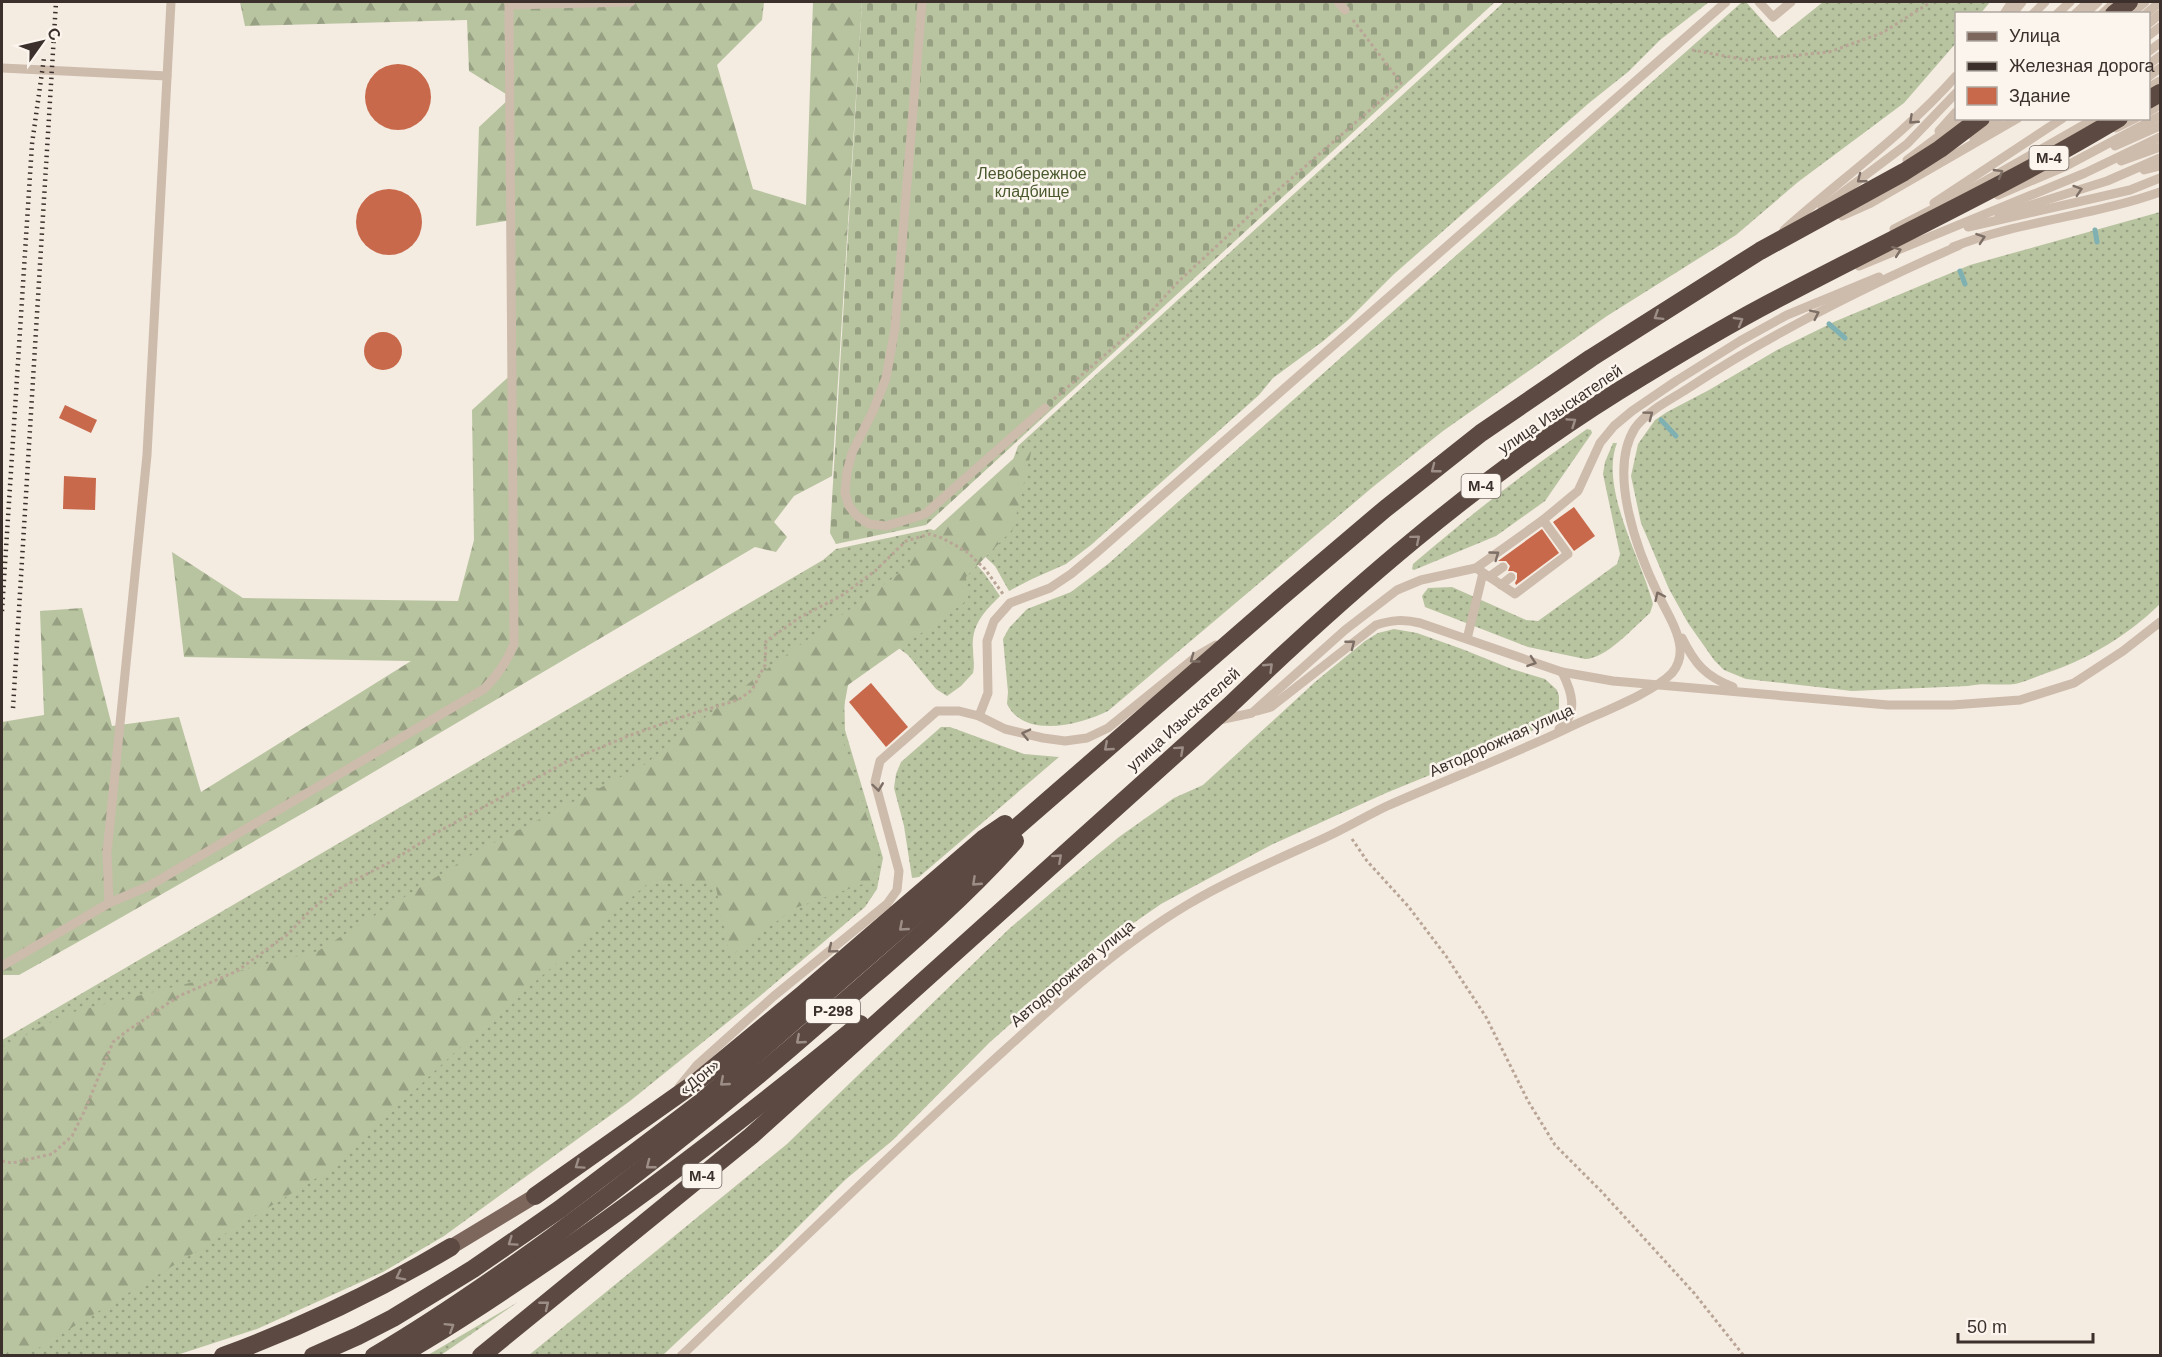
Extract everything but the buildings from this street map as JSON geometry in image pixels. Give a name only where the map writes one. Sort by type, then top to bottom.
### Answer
[{"type":"highway","points":[[2116,12],[2129,2]]},
{"type":"highway","name":"улица Изыскателей","points":[[1073,778],[1385,509],[1481,434],[1591,358],[1760,251],[1904,172],[1978,120]]},
{"type":"highway","name":"улица Изыскателей","points":[[983,925],[1378,571],[1462,501],[1528,451],[1617,392],[1784,295],[2070,148],[2116,120]]},
{"type":"highway","points":[[535,1196],[699,1080],[983,839],[1073,778]]},
{"type":"highway","name":"«Дон»","points":[[313,1356],[358,1336],[445,1287],[551,1216],[619,1165],[708,1096],[1073,778]]},
{"type":"highway","name":"Р-298","points":[[374,1356],[425,1326],[486,1285],[640,1172],[750,1084],[990,869],[1073,778]]},
{"type":"highway","name":"Р-298","points":[[399,1356],[494,1298],[681,1167],[983,925]]},
{"type":"highway","name":"М-4","points":[[481,1356],[751,1136],[899,1005],[983,925]]},
{"type":"highway","points":[[224,1356],[279,1335],[340,1306],[415,1269],[451,1247]]},
{"type":"main road","points":[[451,1247],[535,1196]]},
{"type":"lane","points":[[109,903],[107,853],[147,455],[171,2]]},
{"type":"lane","points":[[2,966],[109,903],[149,886],[484,689],[507,661],[513,644],[509,5],[631,2]]},
{"type":"lane","points":[[922,2],[896,328],[886,378],[852,453],[845,494],[849,506],[857,516],[869,524],[886,526],[925,514],[1045,408]]},
{"type":"lane","points":[[1338,2],[1345,10]]},
{"type":"lane","points":[[979,716],[988,693],[987,641],[994,621],[1010,603],[1050,588],[1095,554],[1726,2]]},
{"type":"lane","points":[[1759,2],[1773,17],[1791,2]]},
{"type":"lane","points":[[2133,12],[2145,2]]},
{"type":"lane","points":[[2148,12],[2160,2]]},
{"type":"lane","points":[[2,68],[167,76]]},
{"type":"lane","points":[[1760,251],[1813,204],[1898,135],[1955,76]]},
{"type":"lane","points":[[1760,251],[1831,202],[1907,144],[1955,94]]},
{"type":"lane","points":[[1918,152],[1955,113]]},
{"type":"lane","points":[[2066,166],[2160,116]]},
{"type":"lane","points":[[1853,199],[1960,120]]},
{"type":"lane","points":[[1947,159],[1997,120]]},
{"type":"lane","points":[[1760,251],[1869,204],[2016,120]]},
{"type":"lane","points":[[1784,295],[1897,227],[2060,120]]},
{"type":"lane","points":[[2027,157],[2082,120]]},
{"type":"lane","points":[[1897,227],[1964,193],[2092,120]]},
{"type":"lane","points":[[2070,148],[2132,120]]},
{"type":"lane","points":[[1918,228],[2160,126]]},
{"type":"lane","points":[[1784,295],[1943,233],[2085,173],[2160,137]]},
{"type":"lane","points":[[2085,173],[2160,147]]},
{"type":"lane","points":[[2107,181],[2160,158]]},
{"type":"lane","points":[[1943,233],[2160,166]]},
{"type":"lane","points":[[1943,233],[2130,190],[2160,178]]},
{"type":"lane","points":[[1467,639],[1483,573],[1578,491],[1600,443],[1614,426],[1676,381],[1787,315],[1958,246],[1994,233],[2136,200],[2160,192]]},
{"type":"lane","points":[[1761,693],[1714,679],[1699,666],[1688,651],[1659,597],[1642,555],[1628,506],[1623,476],[1626,450],[1633,431],[1643,418],[1705,377],[1784,330],[1958,246]]},
{"type":"lane","points":[[1483,573],[1515,594],[1568,554],[1543,520]]},
{"type":"lane","points":[[1252,713],[1345,630],[1396,590],[1421,580],[1483,573],[1503,567]]},
{"type":"lane","points":[[1502,585],[1511,578]]},
{"type":"lane","points":[[1211,722],[1271,707],[1376,625],[1391,620],[1404,619],[1562,672],[1613,681],[1888,705],[1952,705],[2020,700],[2074,683],[2123,651],[2160,622]]},
{"type":"lane","points":[[1659,684],[1677,668],[1680,657],[1680,645],[1672,620]]},
{"type":"lane","points":[[661,1108],[697,1065],[774,996],[887,904],[897,890],[899,871],[895,849],[875,782],[880,761],[938,711],[959,711],[979,716],[1005,729],[1043,738],[1065,741],[1087,738],[1108,728],[1197,656],[1244,630]]},
{"type":"lane","points":[[1547,738],[1571,716],[1573,702],[1562,672]]},
{"type":"lane","name":"Автодорожная улица","points":[[681,1356],[923,1125],[1100,965],[1156,924],[1193,901],[1381,809],[1547,738],[1659,684]]},
{"type":"path","points":[[1674,47],[1747,60],[1829,52],[1882,33],[1932,2]]},
{"type":"path","points":[[1045,408],[1136,328],[1179,281],[1263,203],[1401,83],[1370,39],[1345,10]]},
{"type":"path","points":[[2,1161],[12,1163],[52,1154],[72,1136],[113,1042],[179,996],[237,971],[288,934],[313,908],[338,889],[392,861],[436,833],[566,762],[638,732],[738,700],[752,690],[765,665],[766,641],[802,616],[841,596],[875,571],[906,541],[930,534],[966,551],[985,569],[1010,603]]},
{"type":"path","points":[[1345,828],[1366,861],[1408,906],[1446,956],[1486,1017],[1528,1101],[1555,1145],[1601,1191],[1694,1293],[1744,1356]]},
{"type":"green space","points":[[240,2],[764,2],[762,20],[717,65],[753,189],[806,205],[813,2],[862,2],[832,476],[794,496],[774,522],[787,537],[776,552],[755,547],[333,796],[94,933],[19,975],[2,975],[2,722],[44,715],[40,611],[82,608],[112,726],[179,717],[201,792],[411,661],[184,657],[172,552],[243,598],[458,601],[474,540],[472,410],[515,371],[512,220],[476,226],[479,127],[511,97],[469,71],[467,20],[245,26]]},
{"type":"green space","name":"Левобережное кладбище","points":[[862,2],[1495,2],[926,525],[836,544],[830,533]]},
{"type":"green space","points":[[1504,2],[1709,2],[1660,40],[1628,72],[1589,103],[1393,275],[1348,320],[1273,378],[1259,395],[1091,545],[1066,564],[1009,591],[995,566],[980,552],[1018,446]]},
{"type":"green space","points":[[1742,2],[1746,2],[1778,38],[1823,2],[1990,2],[1982,12],[1955,12],[1955,44],[1904,103],[1798,182],[1736,235],[1607,316],[1443,431],[1374,486],[1108,711],[1068,724],[1053,726],[1026,722],[1015,715],[1007,704],[1003,639],[1009,628],[1027,609],[1071,592],[1108,564]]},
{"type":"green space","points":[[2160,212],[2160,604],[2134,627],[2090,655],[2015,684],[1852,691],[1746,679],[1724,670],[1714,660],[1688,623],[1669,589],[1641,523],[1631,476],[1638,444],[1655,420],[1777,350],[1836,321],[1970,265]]},
{"type":"green space","points":[[1587,429],[1592,433],[1545,501],[1496,536],[1412,569],[1413,564],[1477,511]]},
{"type":"green space","points":[[1034,440],[1013,529],[966,577],[968,600],[848,685],[840,729],[876,846],[874,880],[795,908],[730,956],[715,883],[647,884],[456,1051],[333,1168],[27,1355],[2,1355],[2,1047],[69,1013],[318,951],[478,851],[644,765],[775,663],[907,568],[916,547]]},
{"type":"green space","points":[[1613,443],[1617,443],[1613,461],[1613,481],[1618,502],[1653,604],[1650,613],[1611,648],[1593,658],[1585,659],[1528,647],[1425,607],[1422,596],[1428,588],[1452,587],[1526,620],[1538,621],[1617,564],[1620,554],[1603,474]]},
{"type":"green space","points":[[930,529],[953,537],[844,683],[845,730],[883,858],[877,889],[865,907],[630,1101],[444,1236],[383,1272],[257,1329],[177,1355],[2,1355],[2,1040],[823,560],[836,549]]},
{"type":"green space","points":[[975,563],[1000,596],[984,613],[976,626],[973,640],[973,673],[947,696],[936,689],[908,655],[893,644]]},
{"type":"green space","points":[[1394,629],[1417,633],[1545,679],[1557,690],[1559,696],[1559,709],[1555,717],[1543,726],[1479,755],[1386,793],[1271,845],[1161,904],[1122,931],[1069,972],[989,1043],[893,1140],[845,1180],[775,1250],[663,1355],[529,1355],[787,1144],[1009,929],[1058,887],[1119,837],[1174,798],[1203,785],[1315,682],[1365,641],[1378,633]]},
{"type":"green space","points":[[941,727],[950,727],[1024,754],[1059,757],[919,877],[912,878],[904,826],[894,788],[896,774],[901,762]]},
{"type":"green space","points":[[518,1302],[441,1355],[428,1355]]},
{"type":"waterway","points":[[2095,230],[2097,242]]},
{"type":"waterway","points":[[1960,271],[1965,284]]},
{"type":"waterway","points":[[1829,324],[1845,338]]},
{"type":"waterway","points":[[1661,420],[1676,436]]},
{"type":"railway","points":[[13,708],[56,2]]},
{"type":"railway","points":[[2,611],[32,144],[44,58]]}]
